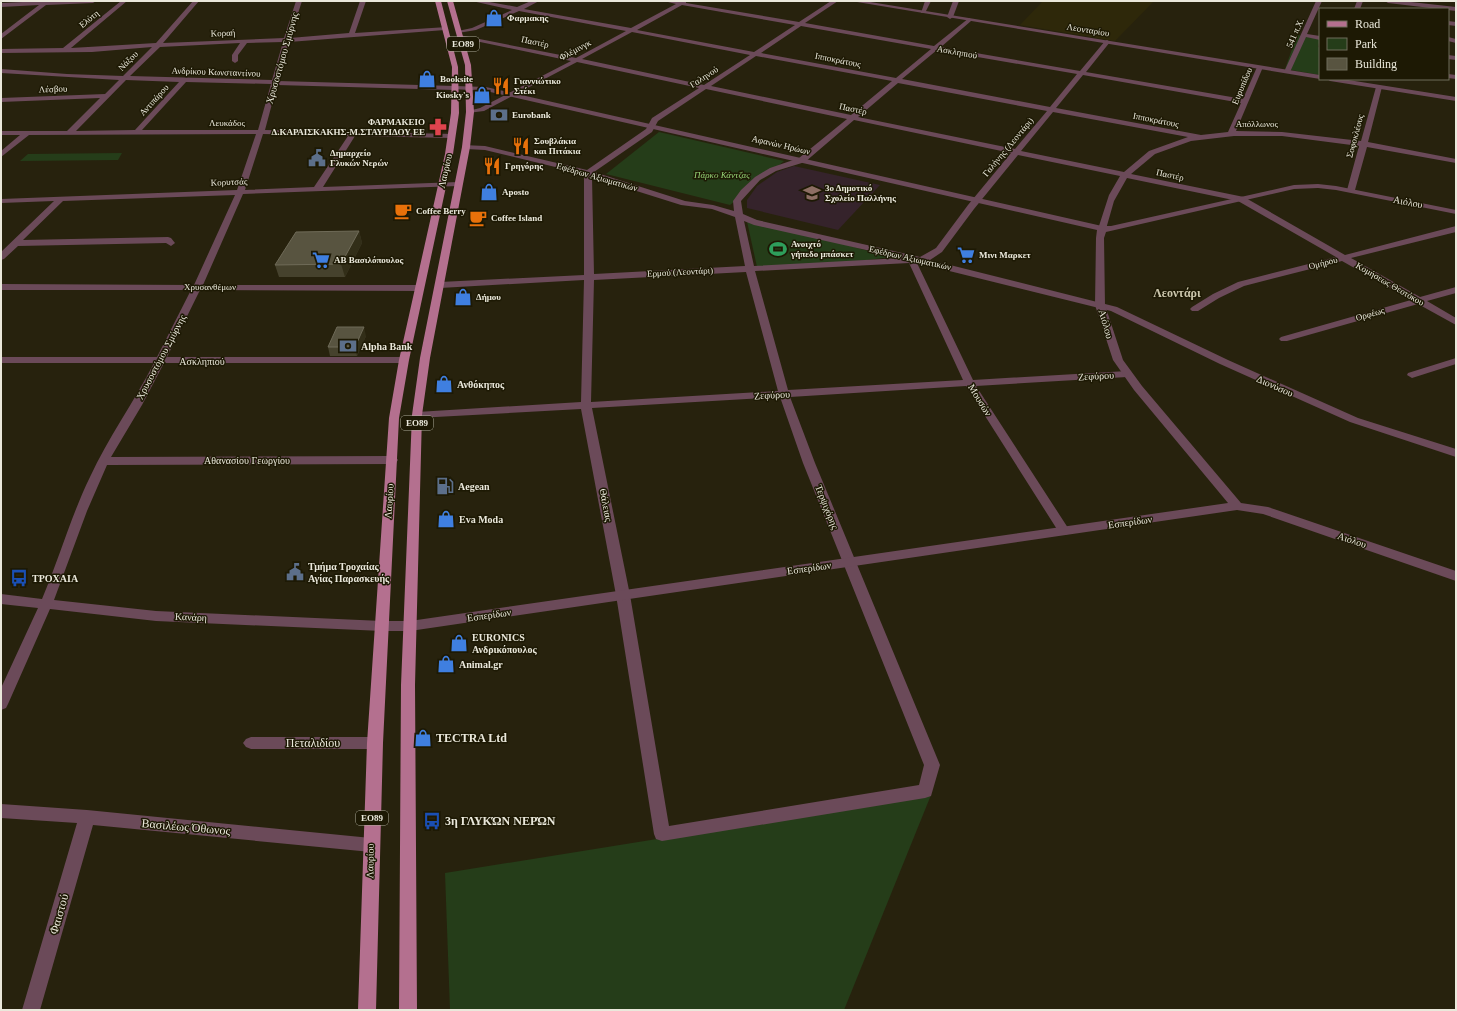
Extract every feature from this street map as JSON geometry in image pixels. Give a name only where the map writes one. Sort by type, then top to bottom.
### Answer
[{"type":"main road","name":"Λαυρίου","points":[[367,1010],[370,845],[394,418],[404,360],[452,136],[455,113],[455,66],[438,1]]},
{"type":"main road","name":"Λαυρίου","points":[[408,1010],[407,758],[417,415],[425,358],[466,147],[470,112],[468,65],[450,1]]},
{"type":"street","points":[[1,5],[93,1]]},
{"type":"street","name":"Ελύτη","points":[[65,50],[124,1]]},
{"type":"street","name":"Νάξου","points":[[70,132],[157,46],[196,1]]},
{"type":"street","name":"Χρυσοστόμου Σμύρνης","points":[[1,704],[45,605],[83,506],[103,461],[160,361],[198,288],[240,191],[260,132],[285,40],[299,1]]},
{"type":"street","points":[[350,36],[363,1]]},
{"type":"street","name":"Ιπποκράτους","points":[[475,1],[1198,137]]},
{"type":"street","points":[[460,34],[470,31],[536,1]]},
{"type":"street","name":"Ασκληπιού","points":[[668,1],[684,2],[1246,102]]},
{"type":"street","name":"Γαληνού","points":[[588,173],[649,130],[653,126],[655,120],[835,1]]},
{"type":"street","name":"Λεονταρίου","points":[[854,1],[1319,77]]},
{"type":"street","points":[[923,12],[928,1]]},
{"type":"street","points":[[950,17],[956,1]]},
{"type":"street","name":"541 π.Χ.","points":[[1287,72],[1319,1]]},
{"type":"street","points":[[1388,1],[1448,8]]},
{"type":"street","points":[[1,37],[46,2]]},
{"type":"street","name":"Φλέμινγκ","points":[[470,112],[482,110],[512,95],[684,2]]},
{"type":"street","points":[[802,160],[969,20]]},
{"type":"street","name":"Κοραή","points":[[1,51],[65,50],[285,40],[445,28]]},
{"type":"street","name":"Παστέρ","points":[[460,34],[575,60],[1241,199]]},
{"type":"street","points":[[1303,36],[1319,38]]},
{"type":"street","points":[[235,61],[235,55],[241,45],[245,42]]},
{"type":"street","name":"Γαλήνης (Λεοντάρι)","points":[[916,260],[931,256],[939,250],[976,201],[1107,42]]},
{"type":"street","name":"Ευρυπίδου","points":[[1232,134],[1260,68]]},
{"type":"street","name":"Ανδρίκου Κωνσταντίνου","points":[[1,71],[67,76],[456,88]]},
{"type":"street","name":"Αντιπάρου","points":[[137,132],[184,80]]},
{"type":"street","points":[[1340,80],[1456,99]]},
{"type":"street","name":"Σοφοκλέους","points":[[1351,190],[1379,87]]},
{"type":"street","name":"Αφανών Ηρώων","points":[[456,88],[480,88],[1102,229]]},
{"type":"street","name":"Λέσβου","points":[[1,100],[106,96]]},
{"type":"street","points":[[1,155],[28,132]]},
{"type":"street","name":"Λευκάδος","points":[[1,133],[260,132],[452,136]]},
{"type":"street","points":[[317,189],[353,134]]},
{"type":"street","name":"Απόλλωνος","points":[[1102,229],[1109,203],[1125,175],[1140,161],[1159,150],[1175,143],[1198,137],[1232,134],[1289,134],[1363,144],[1456,161]]},
{"type":"street","name":"Εφέδρων Αξιωματικών","points":[[466,147],[485,148],[588,173],[684,203],[707,205],[739,215],[754,222],[1100,305]]},
{"type":"street","name":"Τερψιχόρης","points":[[662,834],[925,791],[932,765],[809,463],[784,394],[750,269],[737,201],[746,187],[760,177],[782,165],[802,160]]},
{"type":"street","name":"Θάλειας","points":[[588,173],[586,405],[623,595],[662,834]]},
{"type":"street","name":"Κορυτσάς","points":[[1,201],[458,184]]},
{"type":"street","name":"Αιόλου","points":[[1456,212],[1351,190],[1322,186],[1301,186],[1111,229],[1102,229],[1100,238],[1100,305],[1114,350],[1127,374],[1237,506],[1264,510],[1456,576]]},
{"type":"street","points":[[1,257],[61,199]]},
{"type":"street","name":"Κομήσεως Θεοτόκου","points":[[1241,199],[1456,322]]},
{"type":"street","name":"Ομήρου","points":[[1195,309],[1216,296],[1241,284],[1456,229]]},
{"type":"street","points":[[16,243],[126,240],[168,240],[171,243]]},
{"type":"street","name":"Ερμού (Λεοντάρι)","points":[[440,284],[916,260]]},
{"type":"street","name":"Μουσών","points":[[916,260],[969,383],[1064,531]]},
{"type":"street","name":"Χρυσανθέμων","points":[[1,287],[419,288]]},
{"type":"street","name":"Ορφέως","points":[[1284,339],[1456,290]]},
{"type":"street","name":"Διονύσου","points":[[1100,305],[1135,318],[1224,362],[1354,420],[1456,453]]},
{"type":"street","name":"Ασκληπιού","points":[[1,360],[404,360]]},
{"type":"street","points":[[1412,375],[1456,361]]},
{"type":"street","name":"Ζεφύρου","points":[[417,415],[1127,374]]},
{"type":"street","name":"Αθανασίου Γεωργίου","points":[[103,461],[392,460]]},
{"type":"street","name":"Εσπερίδων","points":[[382,626],[410,626],[1237,506]]},
{"type":"street","name":"Κανάρη","points":[[1,599],[156,616],[382,626]]},
{"type":"street","name":"Πεταλιδίου","points":[[251,743],[375,743]]},
{"type":"street","name":"Βασιλέως Όθωνος","points":[[1,811],[370,845]]},
{"type":"street","name":"Φαιστού","points":[[30,1010],[86,818]]},
{"type":"shaded area","points":[[1043,1],[1154,1],[1115,41],[1020,25]]},
{"type":"shaded area","name":"3ο Δημοτικό Σχολείο Παλλήνης","points":[[794,166],[880,185],[838,230],[747,208],[747,200],[757,186],[777,172]]},
{"type":"green space","points":[[1297,35],[1319,39],[1319,75],[1285,69]]},
{"type":"green space","name":"Πάρκο Κάντζας","points":[[659,132],[784,161],[730,205],[606,174]]},
{"type":"green space","points":[[122,153],[118,160],[20,161],[28,154]]},
{"type":"green space","points":[[746,217],[890,257],[852,262],[757,267]]},
{"type":"green space","points":[[931,795],[844,1010],[450,1010],[445,873]]},
{"type":"building","points":[[359,231],[341,264],[275,265],[296,232]]},
{"type":"building","points":[[337,327],[364,327],[355,347],[328,347]]},
{"type":"place","name":"Φαρμακης","points":[[494,18]]},
{"type":"place","name":"Booksite","points":[[427,79]]},
{"type":"place","name":"Γιαννιώτικο Στέκι","points":[[501,86]]},
{"type":"place","name":"Kiosky's","points":[[482,95]]},
{"type":"place","name":"Eurobank","points":[[499,115]]},
{"type":"place","name":"ΦΑΡΜΑΚΕΙΟ Δ.ΚΑΡΑΙΣΚΑΚΗΣ-Μ.ΣΤΑΥΡΙΔΟΥ ΕΕ","points":[[438,127]]},
{"type":"place","name":"Σουβλάκια και Πιτάκια","points":[[521,146]]},
{"type":"place","name":"Δημαρχείο Γλυκών Νερών","points":[[317,158]]},
{"type":"place","name":"Γρηγόρης","points":[[492,166]]},
{"type":"place","name":"Aposto","points":[[489,192]]},
{"type":"place","name":"3ο Δημοτικό Σχολείο Παλλήνης","points":[[812,193]]},
{"type":"place","name":"Coffee Berry","points":[[403,211]]},
{"type":"place","name":"Coffee Island","points":[[478,218]]},
{"type":"place","name":"Ανοιχτό γήπεδο μπάσκετ","points":[[778,249]]},
{"type":"place","name":"Μινι Μαρκετ","points":[[966,255]]},
{"type":"place","name":"ΑΒ Βασιλόπουλος","points":[[321,260]]},
{"type":"place","name":"Δήμου","points":[[463,297]]},
{"type":"place","name":"Alpha Bank","points":[[348,346]]},
{"type":"place","name":"Ανθόκηπος","points":[[444,384]]},
{"type":"place","name":"Aegean","points":[[445,486]]},
{"type":"place","name":"Eva Moda","points":[[446,519]]},
{"type":"place","name":"Τμήμα Τροχαίας Αγίας Παρασκευής","points":[[295,572]]},
{"type":"place","name":"ΤΡΟΧΑΙΑ","points":[[19,578]]},
{"type":"place","name":"EURONICS Ανδρικόπουλος","points":[[459,643]]},
{"type":"place","name":"Animal.gr","points":[[446,664]]},
{"type":"place","name":"TECTRA Ltd","points":[[423,738]]},
{"type":"place","name":"3η ΓΛΥΚΏΝ ΝΕΡΏΝ","points":[[432,821]]},
{"type":"district","name":"Λεοντάρι","points":[[1177,293]]}]
